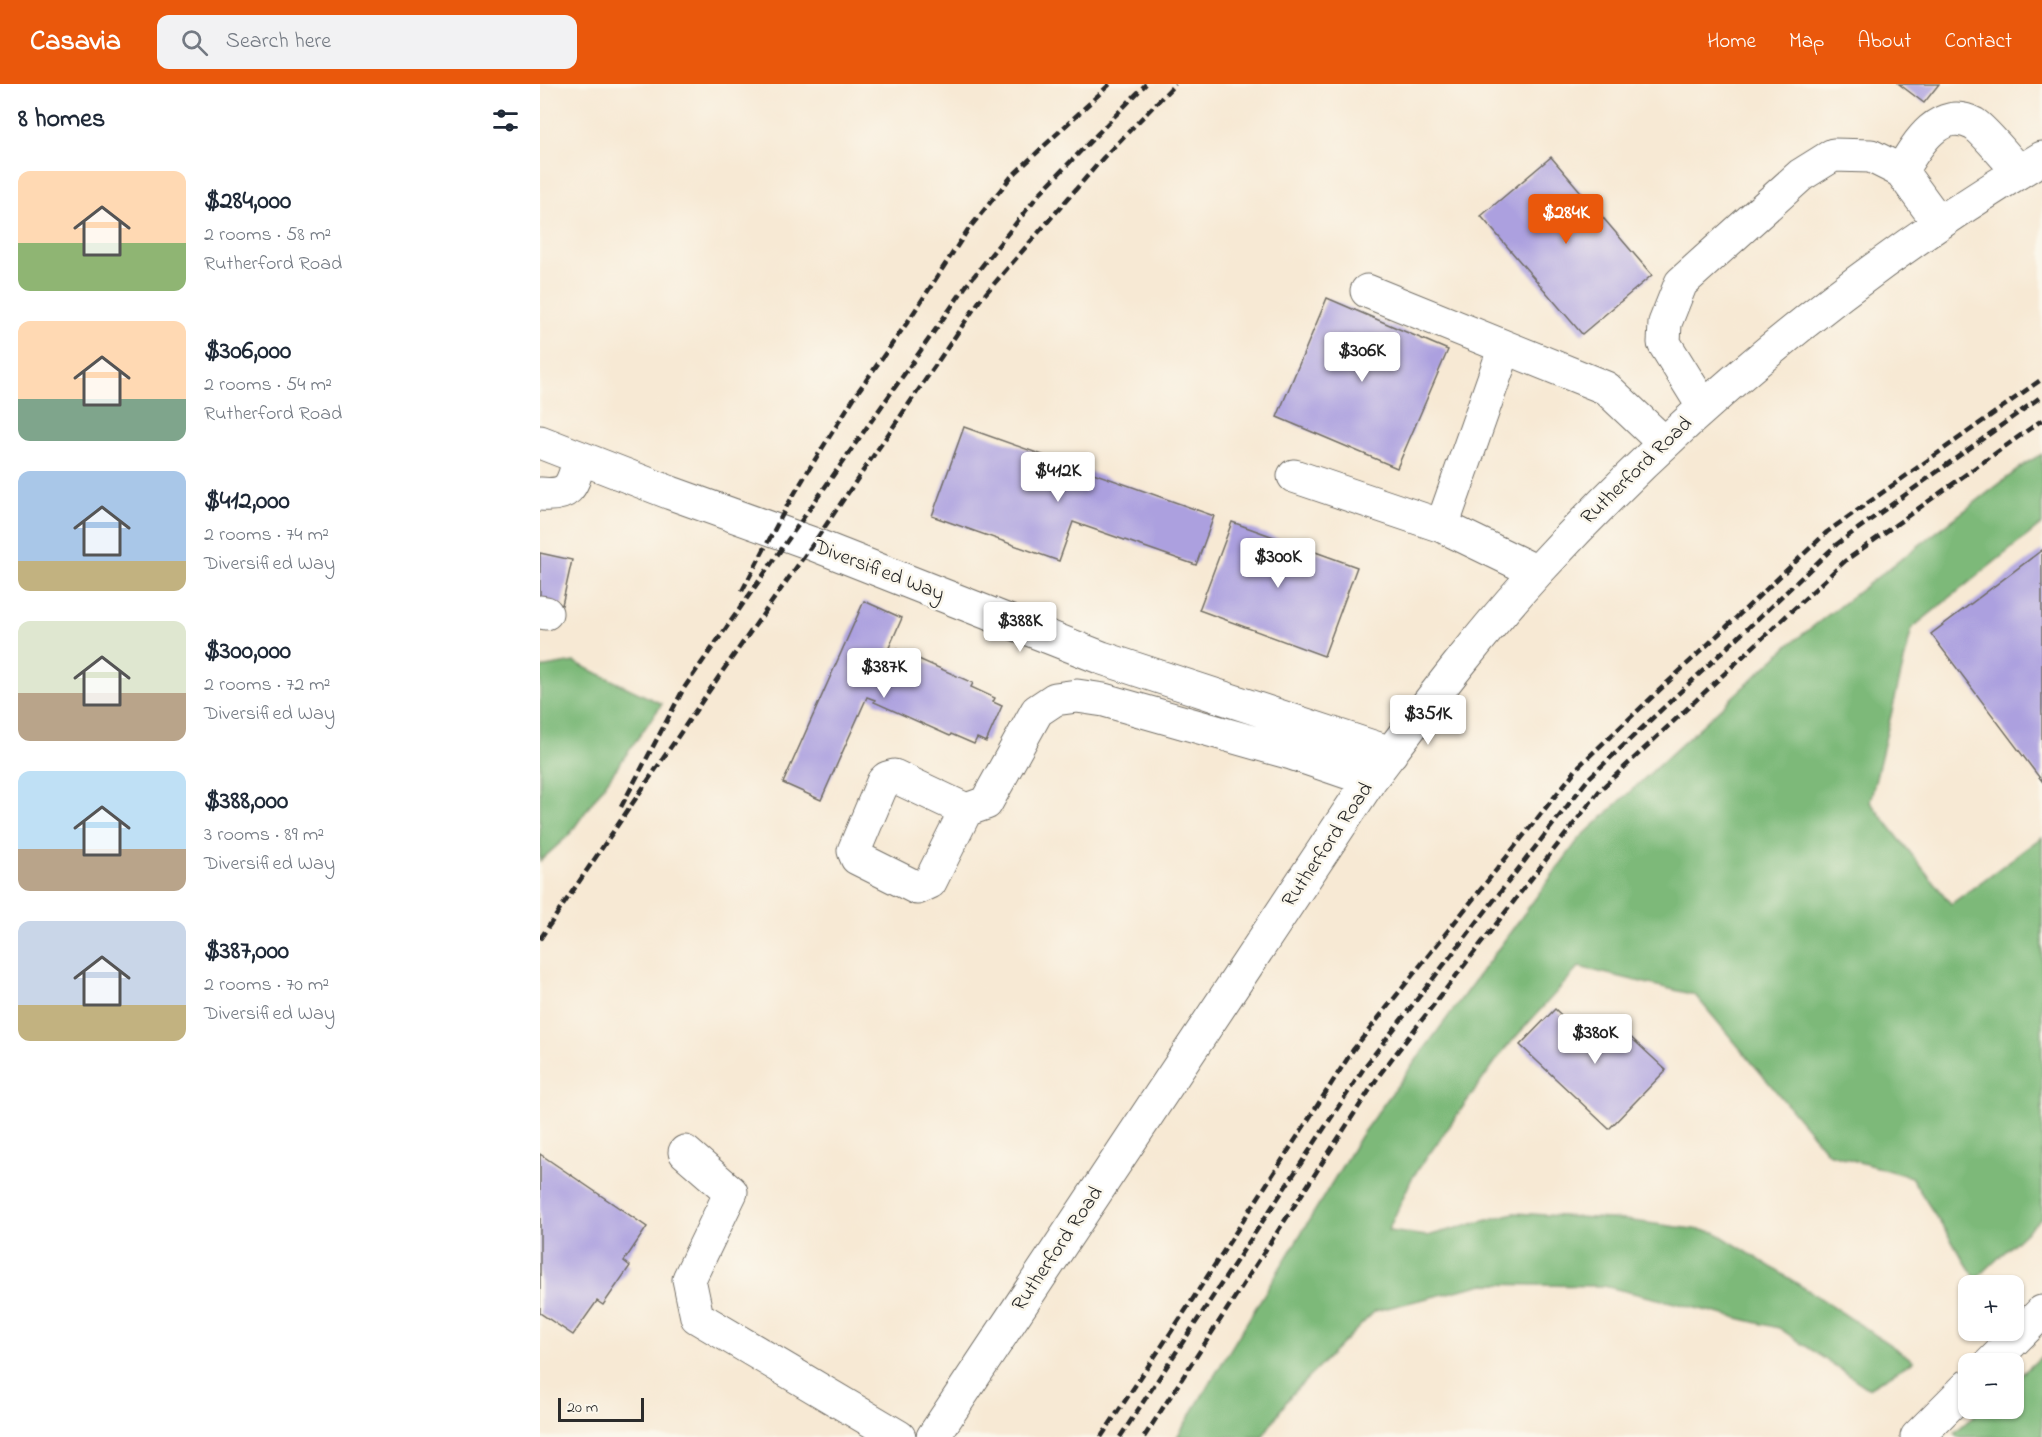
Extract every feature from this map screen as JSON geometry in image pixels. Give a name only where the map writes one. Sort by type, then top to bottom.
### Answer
[{"type":"street","points":[[1901,171],[1929,131],[1944,122],[1961,120],[1976,125],[2030,165]]},
{"type":"street","points":[[1703,406],[1664,343],[1665,323],[1681,283],[1801,175],[1833,155],[1871,156],[1901,171],[1939,223]]},
{"type":"street","name":"Rutherford Road","points":[[933,1437],[1370,780],[1443,684],[1537,572],[1624,481],[1703,406],[1806,319],[1898,251],[2030,165]]},
{"type":"street","points":[[1367,291],[1606,388],[1664,443]]},
{"type":"street","points":[[1442,526],[1505,347]]},
{"type":"street","name":"Diversified Way","points":[[540,442],[671,493],[813,544],[1102,658],[1391,753]]},
{"type":"street","points":[[540,494],[557,495],[565,492],[571,486],[580,458]]},
{"type":"street","points":[[1294,476],[1442,526],[1537,572]]},
{"type":"street","points":[[966,810],[986,803],[1036,711],[1055,699],[1077,696],[1104,700],[1292,753],[1370,780]]},
{"type":"street","points":[[686,1152],[731,1192],[689,1279],[697,1317],[899,1437]]},
{"type":"street","points":[[2001,1353],[2042,1312]]},
{"type":"street","points":[[1917,1437],[1958,1396]]},
{"type":"green space","points":[[2042,454],[2042,524],[1912,628],[1870,802],[1951,904],[2042,837],[2042,1217],[1980,1275],[1973,1275],[1911,1177],[1828,1153],[1695,995],[1579,967],[1503,1051],[1412,1178],[1388,1231],[1427,1236],[1514,1213],[1625,1220],[1715,1232],[1914,1361],[1868,1388],[1779,1328],[1604,1286],[1484,1284],[1375,1311],[1291,1395],[1262,1437],[1177,1437],[1361,1135],[1579,839],[1790,644],[2028,462]]},
{"type":"green space","points":[[574,662],[662,704],[569,835],[540,861],[540,668]]},
{"type":"green space","points":[[2042,1356],[2042,1437],[1958,1437],[1954,1433],[1970,1419],[2024,1419],[2024,1372]]},
{"type":"building","points":[[1899,84],[1939,84],[1924,103]]},
{"type":"building","points":[[1551,157],[1652,275],[1582,334],[1481,216]]},
{"type":"building","points":[[1327,298],[1448,350],[1397,468],[1277,417]]},
{"type":"building","points":[[964,427],[1214,516],[1196,565],[1073,522],[1059,561],[932,516]]},
{"type":"building","points":[[1232,522],[1357,567],[1324,656],[1199,610]]},
{"type":"building","points":[[2042,550],[2042,781],[1931,634]]},
{"type":"building","points":[[540,553],[572,560],[562,605],[540,600]]},
{"type":"building","points":[[864,601],[902,618],[888,650],[894,653],[896,649],[973,683],[971,687],[995,698],[993,702],[1002,706],[986,742],[977,738],[974,744],[951,734],[950,736],[867,697],[821,800],[783,783]]},
{"type":"building","points":[[1555,1009],[1589,1042],[1611,1019],[1666,1070],[1609,1129],[1520,1045]]},
{"type":"building","points":[[540,1154],[647,1227],[624,1261],[630,1266],[603,1305],[597,1301],[573,1335],[540,1313]]},
{"type":"railway","points":[[742,591],[811,466],[857,393],[907,323],[967,231],[1011,177],[1110,84]]},
{"type":"railway","points":[[621,807],[684,688],[966,286],[1040,193],[1146,84]]},
{"type":"railway","points":[[540,939],[980,300],[1103,158],[1175,84]]},
{"type":"railway","points":[[1101,1437],[1353,1050],[1579,766],[1827,532],[2042,379]]},
{"type":"railway","points":[[1120,1437],[1366,1065],[1589,778],[1837,544],[2042,396]]},
{"type":"railway","points":[[1144,1437],[1380,1074],[1600,790],[1845,561],[2042,420]]}]
